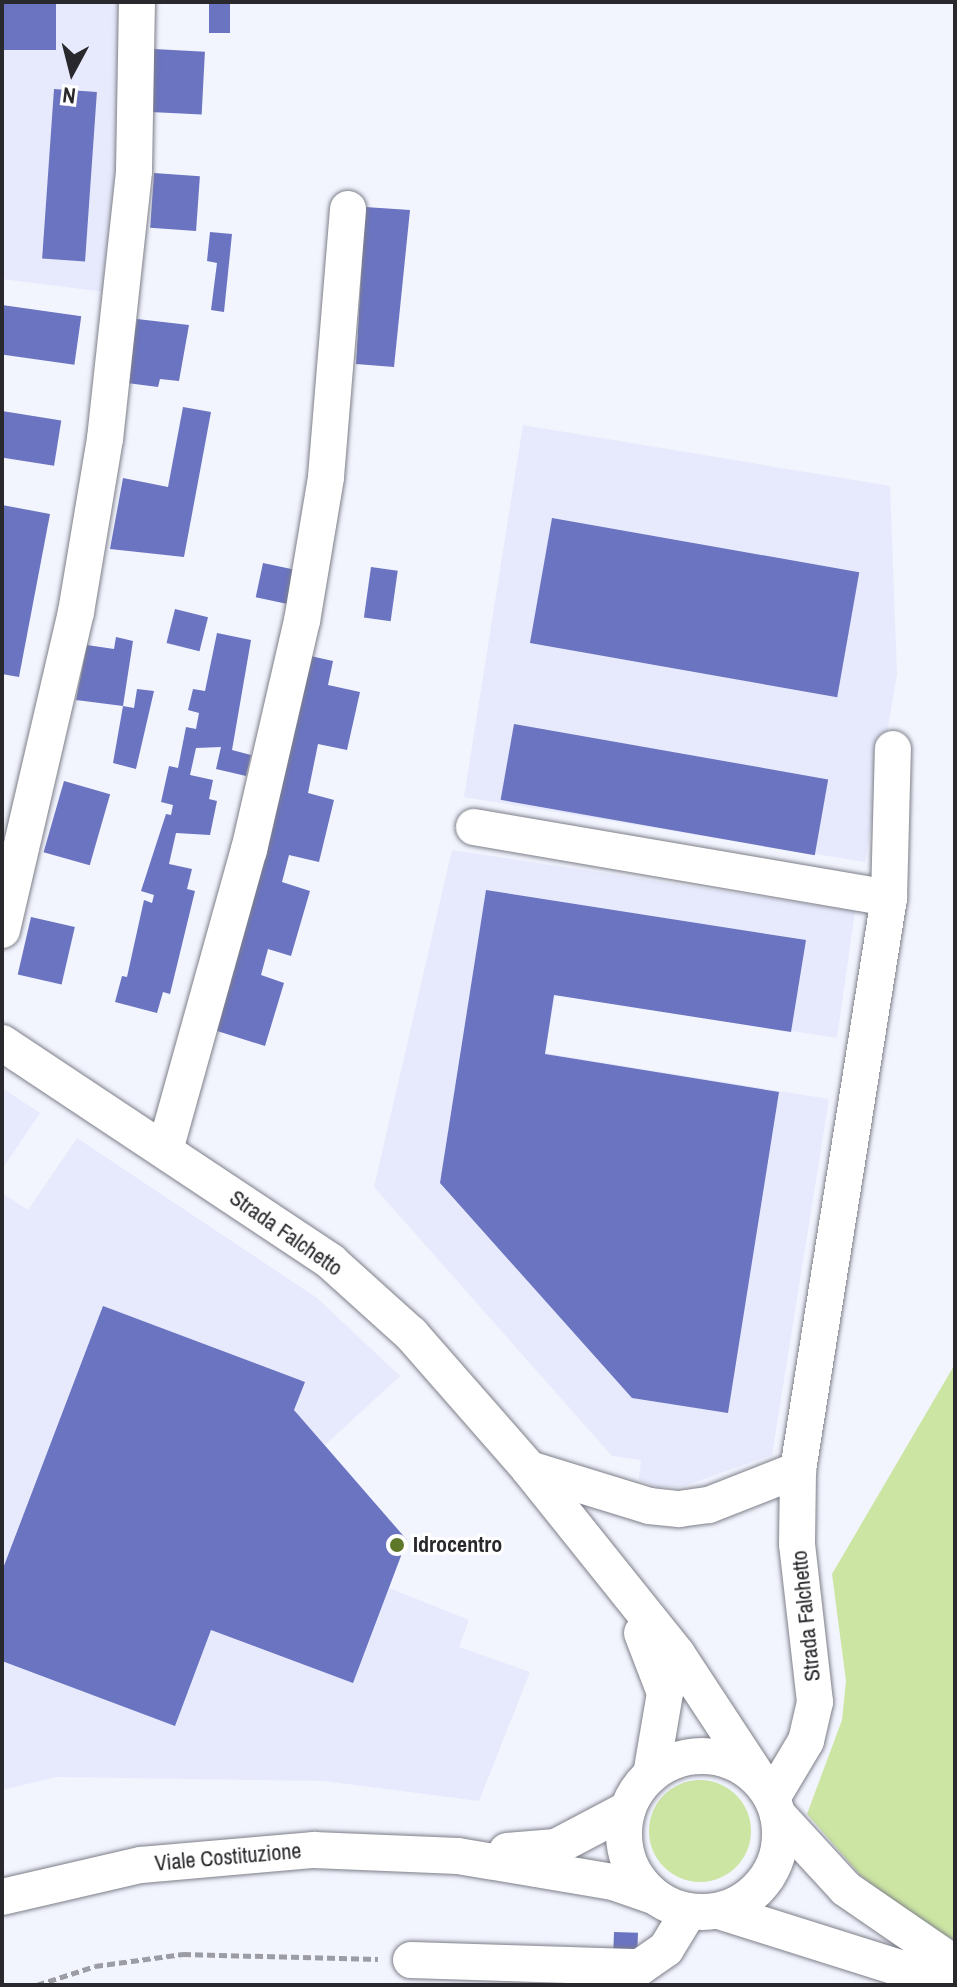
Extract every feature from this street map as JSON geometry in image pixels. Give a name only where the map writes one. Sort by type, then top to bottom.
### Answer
[{"type":"street","points":[[2,930],[73,627],[105,439],[134,171],[137,2]]},
{"type":"street","points":[[165,1150],[249,850],[302,621],[326,477],[348,209]]},
{"type":"street","name":"Strada Falchetto","points":[[770,1799],[806,1741],[815,1702],[797,1544],[798,1470],[889,898],[893,749]]},
{"type":"street","points":[[474,827],[889,898]]},
{"type":"street","name":"Strada Falchetto","points":[[2,1043],[331,1262],[372,1297],[455,1380],[529,1469],[621,1588],[677,1654],[770,1799],[846,1889],[955,1964]]},
{"type":"street","points":[[529,1469],[649,1506],[679,1509],[709,1505],[798,1470]]},
{"type":"street","name":"Strada Falchetto","points":[[621,1588],[661,1672],[665,1693],[651,1775]]},
{"type":"street","points":[[411,1960],[640,1967],[666,1949],[704,1911],[756,1892],[769,1875],[781,1836],[770,1799],[719,1758],[671,1762],[651,1775],[628,1809],[627,1857],[653,1896],[704,1911],[954,1985]]},
{"type":"street","name":"Viale Costituzione","points":[[458,1856],[556,1847],[628,1809]]},
{"type":"street","name":"Viale Costituzione","points":[[2,1897],[141,1865],[224,1855],[314,1850],[458,1856],[613,1882],[653,1896]]},
{"type":"path","points":[[37,1985],[95,1966],[183,1954],[411,1960]]},
{"type":"shaded area","points":[[2,2],[126,2],[113,293],[2,279]]},
{"type":"shaded area","points":[[523,425],[890,486],[897,674],[865,862],[464,797]]},
{"type":"shaded area","points":[[452,850],[855,911],[837,1038],[555,995],[545,1053],[829,1099],[772,1455],[681,1487],[658,1487],[639,1480],[641,1460],[612,1456],[374,1187]]},
{"type":"shaded area","points":[[2,1088],[40,1113],[2,1169]]},
{"type":"shaded area","points":[[77,1138],[317,1298],[400,1376],[325,1445],[407,1540],[389,1588],[469,1620],[459,1647],[530,1672],[479,1801],[324,1781],[57,1777],[2,1790],[2,1193],[28,1210]]},
{"type":"green space","points":[[955,1364],[955,1940],[935,1931],[861,1876],[807,1814],[842,1720],[846,1681],[832,1574]]},
{"type":"green space","points":[[700,1780],[720,1783],[743,1802],[748,1811],[751,1831],[748,1851],[729,1874],[720,1879],[700,1882],[680,1879],[657,1860],[652,1851],[649,1831],[652,1811],[671,1788],[680,1783]]},
{"type":"building","points":[[2,2],[56,2],[56,50],[2,50]]},
{"type":"building","points":[[209,2],[230,2],[230,33],[209,33]]},
{"type":"building","points":[[154,49],[205,52],[202,115],[151,112]]},
{"type":"building","points":[[54,89],[97,92],[85,262],[42,259]]},
{"type":"building","points":[[154,173],[200,176],[196,231],[150,228]]},
{"type":"building","points":[[365,207],[410,210],[394,367],[356,364]]},
{"type":"building","points":[[210,232],[232,234],[224,312],[211,310],[217,263],[207,261]]},
{"type":"building","points":[[2,305],[81,316],[74,365],[2,354]]},
{"type":"building","points":[[137,319],[189,325],[179,381],[160,379],[158,387],[127,383]]},
{"type":"building","points":[[183,407],[211,412],[184,557],[110,549],[123,478],[168,487]]},
{"type":"building","points":[[2,411],[61,420],[54,466],[2,458]]},
{"type":"building","points":[[2,505],[50,514],[19,677],[2,674]]},
{"type":"building","points":[[552,518],[859,572],[837,697],[530,643]]},
{"type":"building","points":[[263,563],[297,570],[290,605],[256,597]]},
{"type":"building","points":[[371,567],[398,571],[391,621],[364,618]]},
{"type":"building","points":[[175,609],[208,617],[200,651],[167,643]]},
{"type":"building","points":[[217,633],[251,640],[232,750],[251,755],[246,776],[216,769],[221,747],[196,748],[190,775],[213,780],[209,799],[217,801],[210,835],[176,833],[169,864],[192,869],[187,889],[195,891],[170,994],[163,992],[157,1013],[115,1002],[122,976],[127,977],[144,900],[152,903],[154,895],[141,891],[166,814],[171,815],[173,805],[161,802],[169,766],[178,768],[186,727],[196,729],[199,713],[188,710],[193,689],[205,691]]},
{"type":"building","points":[[116,637],[133,641],[123,706],[76,700],[87,645],[114,649]]},
{"type":"building","points":[[306,655],[333,661],[328,685],[360,692],[347,750],[318,744],[308,793],[334,800],[319,862],[289,855],[282,882],[310,891],[291,956],[268,949],[261,975],[284,983],[265,1046],[214,1030]]},
{"type":"building","points":[[137,689],[154,691],[136,769],[113,763],[123,706],[134,708]]},
{"type":"building","points":[[514,724],[828,779],[815,855],[501,800]]},
{"type":"building","points":[[64,781],[110,794],[90,865],[44,852]]},
{"type":"building","points":[[486,890],[806,940],[791,1032],[554,995],[545,1054],[779,1092],[728,1413],[632,1398],[440,1183]]},
{"type":"building","points":[[31,917],[75,927],[62,985],[18,974]]},
{"type":"building","points":[[103,1306],[305,1382],[294,1410],[407,1540],[353,1683],[211,1630],[175,1726],[2,1661],[2,1571]]},
{"type":"building","points":[[614,1932],[638,1933],[637,1953],[613,1952]]},
{"type":"place","name":"Idrocentro","points":[[397,1545]]}]
